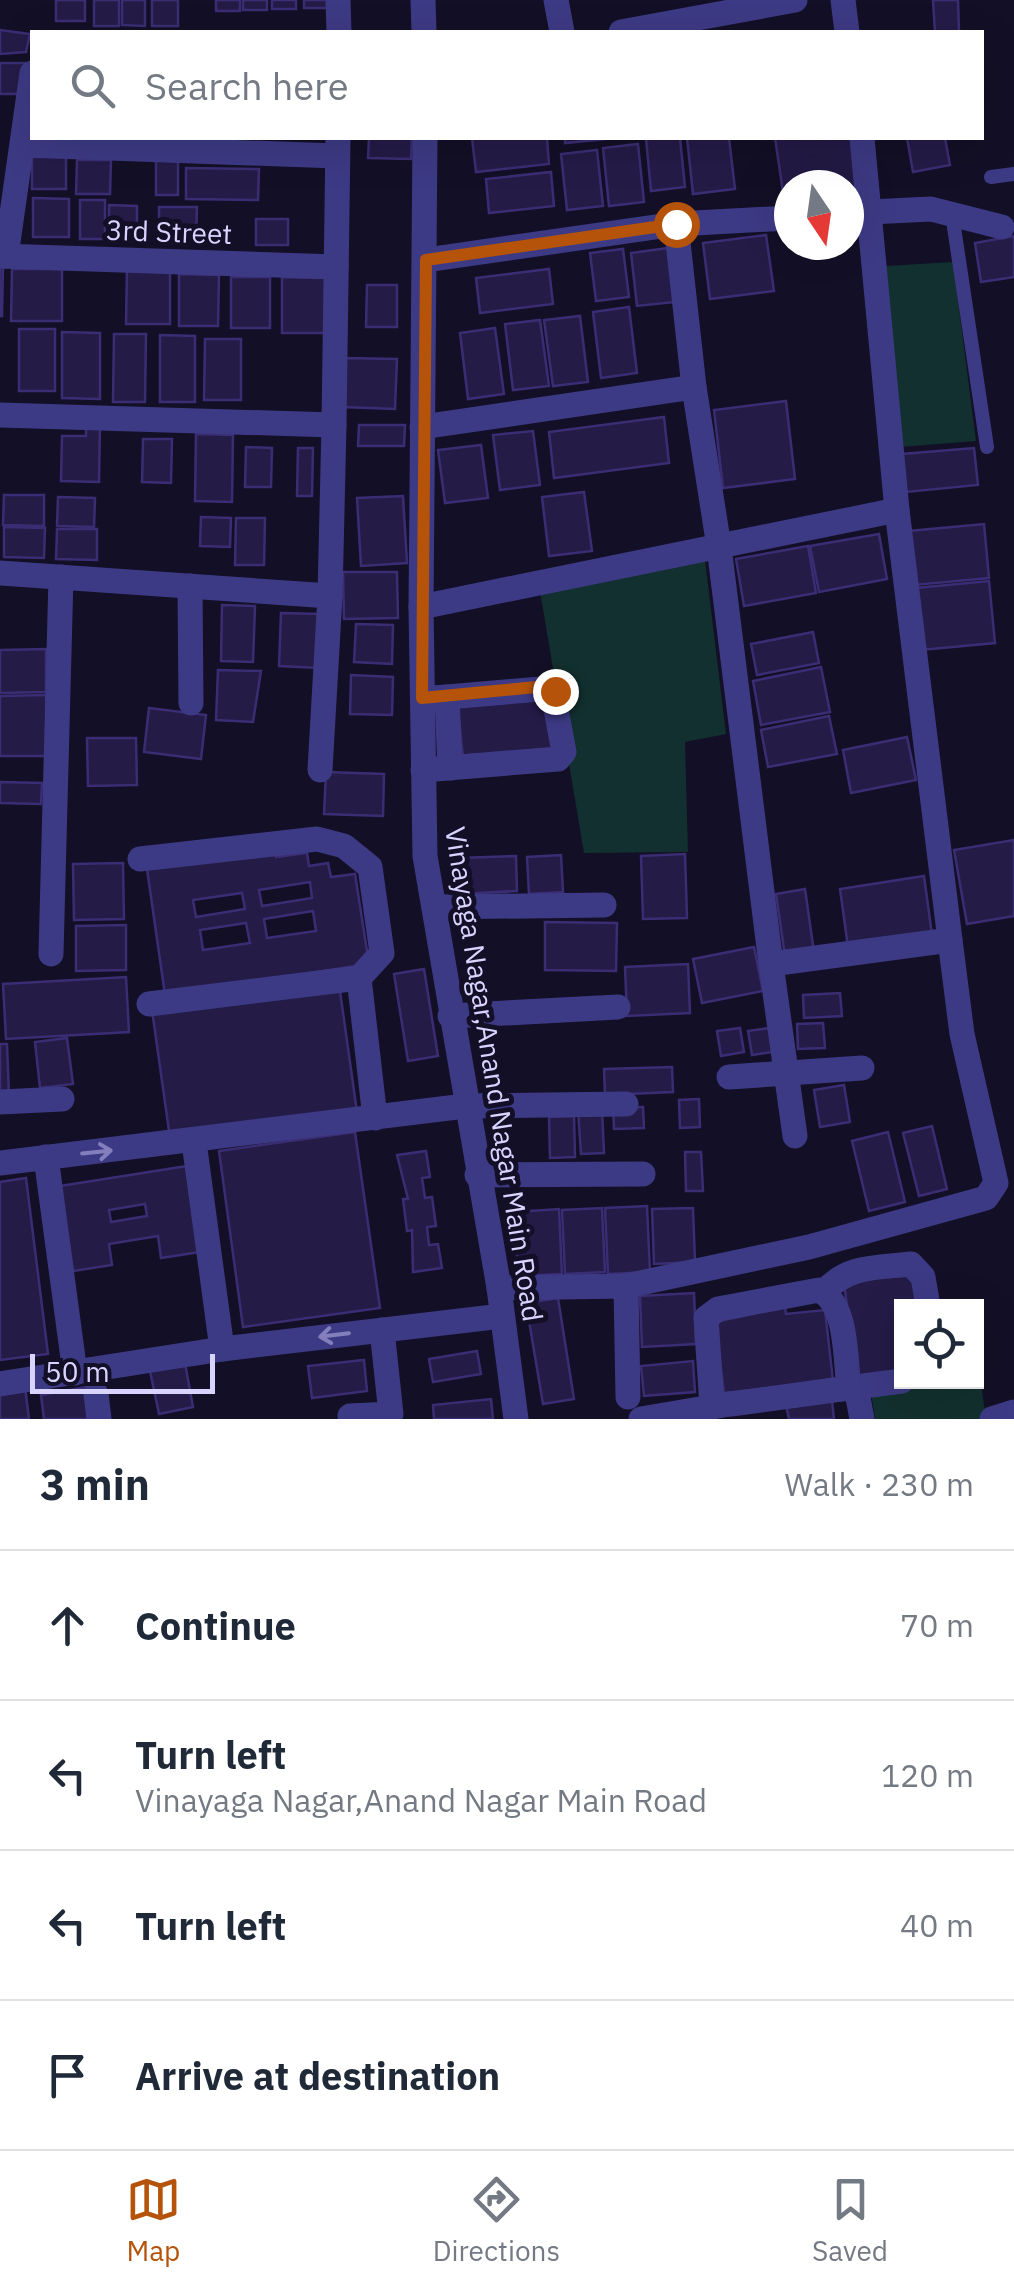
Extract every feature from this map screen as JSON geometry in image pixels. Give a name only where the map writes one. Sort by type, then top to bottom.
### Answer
[{"type":"street","points":[[338,0],[339,30]]},
{"type":"street","points":[[423,0],[424,30]]},
{"type":"street","points":[[556,0],[562,30]]},
{"type":"street","points":[[626,30],[672,11],[795,0]]},
{"type":"street","points":[[843,0],[847,30]]},
{"type":"street","points":[[3,256],[25,145],[30,93]]},
{"type":"street","name":"Vinayaga Nagar,Anand Nagar Main Road","points":[[425,140],[421,607],[434,698],[424,770],[425,856],[499,1288],[516,1419]]},
{"type":"street","points":[[861,170],[862,140]]},
{"type":"street","points":[[25,145],[338,147],[330,596],[320,770]]},
{"type":"street","points":[[864,212],[930,209],[1002,227]]},
{"type":"street","points":[[426,260],[676,224],[774,219]]},
{"type":"street","points":[[676,224],[694,387],[719,547],[795,1136]]},
{"type":"street","points":[[499,1288],[626,1286],[809,1247],[986,1198],[996,1183],[962,1034],[864,244]]},
{"type":"street","name":"3rd Street","points":[[3,256],[336,267]]},
{"type":"street","points":[[422,427],[694,387]]},
{"type":"street","points":[[0,415],[334,425]]},
{"type":"street","points":[[421,607],[897,510]]},
{"type":"street","points":[[0,573],[330,596]]},
{"type":"street","points":[[50,954],[61,577]]},
{"type":"street","points":[[190,586],[191,703]]},
{"type":"street","points":[[424,770],[450,768],[558,759],[564,752],[552,688],[434,698],[450,768]]},
{"type":"street","points":[[140,859],[316,839],[344,846],[370,867],[382,940],[382,953],[359,978],[149,1004]]},
{"type":"street","points":[[434,907],[604,905]]},
{"type":"street","points":[[770,964],[950,940]]},
{"type":"street","points":[[359,978],[375,1118]]},
{"type":"street","points":[[450,1016],[618,1007]]},
{"type":"street","points":[[729,1077],[862,1068]]},
{"type":"street","points":[[0,1102],[62,1099]]},
{"type":"street","points":[[0,1163],[465,1106],[626,1104]]},
{"type":"street","points":[[194,1142],[222,1349]]},
{"type":"street","points":[[46,1157],[75,1373]]},
{"type":"street","points":[[478,1175],[643,1174]]},
{"type":"street","points":[[725,1410],[706,1318],[718,1309],[824,1292],[839,1276],[852,1270],[911,1264],[923,1277],[927,1299]]},
{"type":"street","points":[[626,1286],[635,1408],[775,1409],[853,1387],[894,1382]]},
{"type":"street","points":[[824,1292],[838,1312],[862,1419]]},
{"type":"street","points":[[0,1384],[222,1349],[502,1316]]},
{"type":"street","points":[[350,1416],[391,1414],[382,1330]]},
{"type":"street","points":[[992,1419],[1014,1412]]},
{"type":"lane","points":[[991,176],[1014,174]]},
{"type":"lane","points":[[952,214],[987,447]]},
{"type":"green space","points":[[953,262],[976,441],[900,447],[886,266]]},
{"type":"green space","points":[[705,560],[726,734],[685,742],[688,852],[584,853],[540,591]]},
{"type":"green space","points":[[982,1389],[986,1419],[875,1419],[871,1392]]},
{"type":"building","points":[[56,0],[85,0],[85,21],[56,21]]},
{"type":"building","points":[[94,0],[119,0],[119,26],[94,26]]},
{"type":"building","points":[[122,0],[145,0],[145,26],[122,25]]},
{"type":"building","points":[[152,0],[178,0],[178,26],[152,26]]},
{"type":"building","points":[[216,0],[240,0],[240,11],[216,11]]},
{"type":"building","points":[[243,0],[267,0],[267,10],[243,10]]},
{"type":"building","points":[[272,0],[296,0],[296,9],[272,9]]},
{"type":"building","points":[[304,0],[327,0],[327,8],[304,8]]},
{"type":"building","points":[[933,0],[958,0],[959,30],[935,30]]},
{"type":"building","points":[[0,30],[30,34],[26,52],[0,54]]},
{"type":"building","points":[[0,63],[25,63],[25,94],[0,94]]},
{"type":"building","points":[[369,140],[412,140],[411,159],[368,158]]},
{"type":"building","points":[[472,140],[547,140],[549,164],[476,172]]},
{"type":"building","points":[[646,140],[680,140],[685,187],[651,191]]},
{"type":"building","points":[[687,140],[729,140],[735,189],[693,194]]},
{"type":"building","points":[[775,140],[851,140],[855,170],[780,170]]},
{"type":"building","points":[[907,140],[945,140],[950,165],[913,172]]},
{"type":"building","points":[[638,144],[644,202],[609,206],[603,148]]},
{"type":"building","points":[[597,150],[603,206],[567,210],[561,154]]},
{"type":"building","points":[[32,157],[66,157],[66,189],[32,189]]},
{"type":"building","points":[[77,160],[111,160],[110,194],[76,194]]},
{"type":"building","points":[[156,160],[178,160],[178,195],[156,195]]},
{"type":"building","points":[[186,168],[259,169],[258,200],[186,199]]},
{"type":"building","points":[[551,172],[554,206],[489,213],[486,179]]},
{"type":"building","points":[[33,198],[69,199],[69,237],[33,237]]},
{"type":"building","points":[[80,200],[105,200],[105,239],[80,239]]},
{"type":"building","points":[[109,205],[137,206],[137,242],[109,241]]},
{"type":"building","points":[[159,207],[197,207],[196,241],[159,241]]},
{"type":"building","points":[[256,219],[288,219],[288,245],[256,245]]},
{"type":"building","points":[[766,235],[774,291],[710,299],[703,243]]},
{"type":"building","points":[[1014,236],[1014,277],[981,282],[975,243]]},
{"type":"building","points":[[668,248],[675,302],[637,306],[631,253]]},
{"type":"building","points":[[623,249],[629,297],[596,301],[590,253]]},
{"type":"building","points":[[3,265],[2,316],[0,316]]},
{"type":"building","points":[[127,268],[170,268],[170,324],[126,324]]},
{"type":"building","points":[[12,269],[62,269],[62,321],[11,321]]},
{"type":"building","points":[[549,269],[553,304],[480,313],[476,278]]},
{"type":"building","points":[[179,274],[219,275],[218,326],[179,326]]},
{"type":"building","points":[[231,277],[270,277],[270,328],[231,328]]},
{"type":"building","points":[[282,277],[330,278],[330,333],[282,333]]},
{"type":"building","points":[[367,285],[397,285],[397,327],[366,327]]},
{"type":"building","points":[[629,307],[637,373],[601,378],[593,312]]},
{"type":"building","points":[[580,316],[588,382],[553,386],[544,320]]},
{"type":"building","points":[[540,320],[549,386],[513,390],[505,324]]},
{"type":"building","points":[[495,328],[504,394],[468,399],[460,333]]},
{"type":"building","points":[[19,329],[55,329],[55,391],[19,391]]},
{"type":"building","points":[[62,332],[100,333],[100,399],[62,398]]},
{"type":"building","points":[[114,334],[146,334],[145,402],[113,402]]},
{"type":"building","points":[[160,335],[195,336],[195,402],[160,402]]},
{"type":"building","points":[[205,339],[241,339],[241,400],[204,400]]},
{"type":"building","points":[[344,358],[397,359],[395,409],[342,407]]},
{"type":"building","points":[[786,401],[795,479],[723,488],[714,410]]},
{"type":"building","points":[[664,417],[669,463],[554,478],[549,432]]},
{"type":"building","points":[[86,424],[100,424],[99,482],[61,481],[62,436],[86,436]]},
{"type":"building","points":[[359,425],[405,425],[404,446],[358,446]]},
{"type":"building","points":[[533,431],[540,485],[500,490],[493,435]]},
{"type":"building","points":[[196,434],[233,435],[232,502],[195,501]]},
{"type":"building","points":[[143,439],[172,439],[171,483],[142,482]]},
{"type":"building","points":[[481,445],[488,498],[445,503],[438,450]]},
{"type":"building","points":[[246,447],[272,448],[271,487],[245,487]]},
{"type":"building","points":[[298,448],[313,448],[312,496],[297,496]]},
{"type":"building","points":[[974,448],[978,485],[906,492],[902,454]]},
{"type":"building","points":[[584,492],[592,551],[549,556],[542,497]]},
{"type":"building","points":[[4,495],[44,495],[44,526],[3,525]]},
{"type":"building","points":[[403,496],[407,563],[361,566],[357,498]]},
{"type":"building","points":[[58,497],[95,498],[94,527],[57,526]]},
{"type":"building","points":[[201,517],[231,518],[230,547],[200,546]]},
{"type":"building","points":[[236,518],[265,518],[264,565],[235,565]]},
{"type":"building","points":[[984,524],[989,578],[914,585],[909,531]]},
{"type":"building","points":[[4,527],[45,528],[44,558],[4,557]]},
{"type":"building","points":[[57,529],[97,529],[97,560],[56,559]]},
{"type":"building","points":[[879,534],[887,579],[819,592],[810,546]]},
{"type":"building","points":[[808,546],[816,593],[744,606],[736,559]]},
{"type":"building","points":[[343,572],[397,572],[398,618],[344,619]]},
{"type":"building","points":[[989,581],[995,643],[921,650],[916,588]]},
{"type":"building","points":[[222,605],[255,606],[253,662],[221,661]]},
{"type":"building","points":[[281,613],[321,614],[319,668],[279,666]]},
{"type":"building","points":[[356,624],[393,625],[392,664],[354,662]]},
{"type":"building","points":[[813,632],[819,663],[757,675],[751,644]]},
{"type":"building","points":[[46,649],[46,692],[0,693],[0,650]]},
{"type":"building","points":[[821,667],[830,712],[761,725],[753,681]]},
{"type":"building","points":[[218,670],[261,671],[253,722],[216,720]]},
{"type":"building","points":[[351,675],[393,677],[392,715],[350,714]]},
{"type":"building","points":[[549,690],[554,749],[463,758],[457,699]]},
{"type":"building","points":[[46,695],[47,756],[0,756],[0,696]]},
{"type":"building","points":[[149,708],[206,715],[201,759],[144,752]]},
{"type":"building","points":[[829,716],[837,754],[768,767],[761,730]]},
{"type":"building","points":[[907,737],[916,780],[851,793],[843,750]]},
{"type":"building","points":[[87,738],[136,738],[137,785],[88,786]]},
{"type":"building","points":[[326,772],[384,774],[383,816],[324,814]]},
{"type":"building","points":[[0,782],[42,783],[41,804],[0,803]]},
{"type":"building","points":[[1014,840],[1014,916],[967,924],[954,850]]},
{"type":"building","points":[[275,850],[276,857],[307,853],[309,866],[328,863],[331,877],[355,874],[369,964],[165,995],[147,869]],"holes":[[[310,882],[312,898],[262,906],[259,890]],[[242,893],[245,909],[196,917],[193,900]],[[313,911],[316,931],[267,938],[264,919]],[[246,923],[250,943],[203,950],[200,930]]]},
{"type":"building","points":[[685,854],[687,918],[643,919],[641,856]]},
{"type":"building","points":[[561,855],[563,892],[529,894],[527,857]]},
{"type":"building","points":[[516,856],[517,891],[461,894],[459,858]]},
{"type":"building","points":[[123,863],[124,919],[74,920],[73,864]]},
{"type":"building","points":[[924,876],[932,935],[848,947],[840,889]]},
{"type":"building","points":[[805,889],[814,952],[785,956],[776,894]]},
{"type":"building","points":[[545,922],[617,923],[616,971],[545,970]]},
{"type":"building","points":[[126,925],[126,970],[76,971],[76,926]]},
{"type":"building","points":[[754,947],[763,991],[702,1003],[693,959]]},
{"type":"building","points":[[688,964],[690,1013],[627,1016],[625,967]]},
{"type":"building","points":[[424,969],[438,1056],[408,1061],[394,974]]},
{"type":"building","points":[[126,977],[129,1032],[6,1039],[3,984]]},
{"type":"building","points":[[339,984],[357,1112],[170,1138],[152,1010]]},
{"type":"building","points":[[840,993],[842,1016],[804,1018],[803,995]]},
{"type":"building","points":[[823,1023],[825,1048],[798,1049],[797,1024]]},
{"type":"building","points":[[740,1028],[744,1052],[721,1056],[717,1031]]},
{"type":"building","points":[[769,1028],[773,1052],[752,1055],[748,1031]]},
{"type":"building","points":[[67,1038],[73,1084],[40,1088],[35,1042]]},
{"type":"building","points":[[0,1044],[7,1044],[9,1096],[0,1096]]},
{"type":"building","points":[[672,1067],[673,1092],[605,1095],[604,1069]]},
{"type":"building","points":[[844,1085],[850,1122],[820,1127],[814,1090]]},
{"type":"building","points":[[699,1099],[700,1127],[680,1128],[679,1100]]},
{"type":"building","points":[[643,1107],[644,1128],[614,1129],[613,1108]]},
{"type":"building","points":[[602,1109],[604,1153],[581,1154],[578,1110]]},
{"type":"building","points":[[574,1116],[575,1157],[550,1158],[549,1117]]},
{"type":"building","points":[[932,1126],[947,1189],[919,1196],[903,1133]]},
{"type":"building","points":[[355,1132],[380,1308],[243,1327],[219,1151]]},
{"type":"building","points":[[888,1132],[905,1202],[869,1211],[852,1141]]},
{"type":"building","points":[[426,1151],[430,1177],[422,1178],[425,1198],[432,1197],[436,1226],[427,1227],[429,1245],[438,1244],[442,1268],[413,1272],[412,1230],[407,1231],[403,1199],[408,1199],[397,1155]]},
{"type":"building","points":[[685,1152],[701,1152],[703,1191],[686,1191]]},
{"type":"building","points":[[187,1166],[200,1252],[161,1258],[158,1236],[109,1244],[112,1265],[73,1271],[60,1186]],"holes":[[[145,1204],[147,1216],[111,1222],[109,1210]]]},
{"type":"building","points":[[26,1178],[48,1354],[0,1360],[0,1182]]},
{"type":"building","points":[[647,1206],[650,1272],[608,1274],[605,1208]]},
{"type":"building","points":[[602,1208],[605,1272],[565,1274],[562,1210]]},
{"type":"building","points":[[693,1208],[695,1262],[654,1264],[652,1209]]},
{"type":"building","points":[[559,1209],[562,1274],[518,1276],[515,1212]]},
{"type":"building","points":[[915,1268],[919,1299],[894,1299],[894,1378],[858,1383],[843,1277]]},
{"type":"building","points":[[694,1293],[696,1344],[642,1347],[640,1296]]},
{"type":"building","points":[[558,1298],[574,1399],[543,1404],[526,1303]]},
{"type":"building","points":[[785,1307],[786,1314],[825,1310],[833,1381],[724,1393],[715,1322]]},
{"type":"building","points":[[477,1351],[481,1374],[433,1382],[429,1359]]},
{"type":"building","points":[[364,1360],[367,1391],[312,1398],[308,1366]]},
{"type":"building","points":[[693,1361],[695,1392],[644,1396],[641,1366]]},
{"type":"building","points":[[185,1363],[193,1407],[159,1414],[150,1371]]},
{"type":"building","points":[[25,1387],[29,1419],[0,1419],[0,1391]]},
{"type":"building","points":[[87,1387],[92,1419],[44,1419],[41,1395]]},
{"type":"building","points":[[491,1399],[493,1419],[434,1419],[433,1405]]},
{"type":"building","points":[[832,1401],[834,1419],[789,1419],[786,1405]]},
{"type":"route","points":[[555,691],[547,686],[422,698],[426,260],[676,224]]}]
